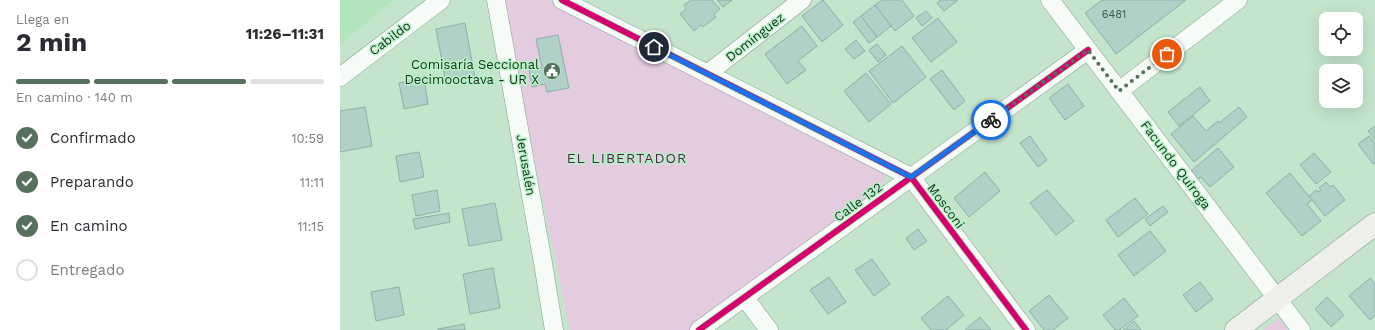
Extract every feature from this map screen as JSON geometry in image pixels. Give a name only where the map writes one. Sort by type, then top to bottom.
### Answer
[{"type":"main road","points":[[1236,330],[1375,224]]},
{"type":"street","name":"Cabildo","points":[[340,77],[441,0]]},
{"type":"street","name":"Jerusalén","points":[[496,0],[554,330]]},
{"type":"street","name":"Mosconi","points":[[562,0],[911,177],[1026,330]]},
{"type":"street","name":"Domínguez","points":[[707,74],[802,0]]},
{"type":"street","name":"Facundo Quiroga","points":[[1050,0],[1301,330]]},
{"type":"street","points":[[1119,91],[1238,0]]},
{"type":"street","name":"Calle 132","points":[[699,330],[746,298],[1088,50]]},
{"type":"street","points":[[746,298],[769,330]]},
{"type":"shaded area","points":[[340,0],[393,0],[340,45]]},
{"type":"shaded area","points":[[501,0],[556,0],[887,173],[878,192],[689,330],[570,330]]},
{"type":"shaded area","points":[[1278,318],[1288,330],[1263,330]]},
{"type":"building","points":[[691,0],[712,0],[720,9],[714,14],[716,17],[703,27],[701,25],[694,31],[680,14],[686,9],[684,5]]},
{"type":"building","points":[[717,0],[732,0],[723,7]]},
{"type":"building","points":[[823,0],[843,25],[822,42],[802,16]]},
{"type":"building","points":[[882,0],[902,0],[914,16],[895,31],[875,5]]},
{"type":"building","points":[[940,0],[958,0],[944,11],[937,3]]},
{"type":"building","points":[[1102,0],[1186,0],[1116,54],[1085,13]]},
{"type":"building","points":[[875,5],[891,26],[877,37],[861,16]]},
{"type":"building","points":[[926,11],[932,18],[922,26],[916,18]]},
{"type":"building","points":[[861,16],[877,37],[869,43],[853,22]]},
{"type":"building","points":[[938,18],[957,42],[931,62],[912,38]]},
{"type":"building","points":[[465,23],[475,78],[446,83],[436,29]]},
{"type":"building","points":[[802,26],[817,46],[798,61],[806,70],[787,84],[765,54]]},
{"type":"building","points":[[558,35],[569,88],[547,92],[545,84],[532,87],[529,70],[542,67],[536,39]]},
{"type":"building","points":[[856,40],[865,51],[854,59],[845,49]]},
{"type":"building","points":[[877,44],[886,55],[878,62],[869,50]]},
{"type":"building","points":[[902,46],[926,77],[893,103],[869,71]]},
{"type":"building","points":[[942,70],[965,101],[954,110],[930,79]]},
{"type":"building","points":[[866,73],[891,104],[869,122],[844,91]]},
{"type":"building","points":[[424,78],[428,104],[404,109],[399,83]]},
{"type":"building","points":[[1068,84],[1084,106],[1065,120],[1049,98]]},
{"type":"building","points":[[1200,87],[1210,101],[1179,126],[1168,112]]},
{"type":"building","points":[[365,107],[372,146],[340,152],[340,111]]},
{"type":"building","points":[[1239,107],[1247,117],[1194,162],[1171,134],[1193,116],[1206,131]]},
{"type":"building","points":[[1375,126],[1375,140],[1368,131]]},
{"type":"building","points":[[1030,136],[1047,160],[1038,167],[1020,143]]},
{"type":"building","points":[[1369,136],[1375,144],[1375,163],[1373,164],[1358,144]]},
{"type":"building","points":[[1218,148],[1234,167],[1210,187],[1201,177],[1197,180],[1190,172]]},
{"type":"building","points":[[419,152],[424,177],[400,182],[396,156]]},
{"type":"building","points":[[1314,153],[1331,172],[1316,184],[1300,165]]},
{"type":"building","points":[[985,172],[1000,191],[969,217],[954,198]]},
{"type":"building","points":[[1290,173],[1312,200],[1307,204],[1321,221],[1302,236],[1266,193]]},
{"type":"building","points":[[1326,182],[1330,187],[1333,185],[1345,200],[1325,216],[1309,196],[1316,190],[1319,192],[1321,190],[1319,188]]},
{"type":"building","points":[[437,190],[440,211],[416,216],[412,195]]},
{"type":"building","points":[[1047,190],[1074,221],[1056,235],[1030,203]]},
{"type":"building","points":[[1135,198],[1148,214],[1118,237],[1106,220]]},
{"type":"building","points":[[495,203],[502,240],[469,246],[462,209]]},
{"type":"building","points":[[1163,206],[1168,212],[1150,226],[1145,219]]},
{"type":"building","points":[[449,213],[450,222],[415,229],[413,219]]},
{"type":"building","points":[[918,229],[927,241],[914,250],[906,238]]},
{"type":"building","points":[[1150,231],[1166,251],[1134,276],[1118,255]]},
{"type":"building","points":[[872,259],[890,284],[874,296],[855,270]]},
{"type":"building","points":[[493,268],[500,308],[470,314],[463,274]]},
{"type":"building","points":[[829,277],[846,302],[828,314],[810,290]]},
{"type":"building","points":[[1370,278],[1375,284],[1375,315],[1370,320],[1349,296]]},
{"type":"building","points":[[1200,282],[1213,299],[1196,312],[1183,295]]},
{"type":"building","points":[[399,287],[404,315],[376,321],[371,292]]},
{"type":"building","points":[[1049,295],[1068,318],[1053,330],[1044,330],[1029,311]]},
{"type":"building","points":[[948,296],[964,315],[946,330],[931,330],[921,318]]},
{"type":"building","points":[[1327,297],[1344,315],[1331,327],[1315,309]]},
{"type":"building","points":[[1124,298],[1138,316],[1119,330],[1115,330],[1103,315]]},
{"type":"building","points":[[980,317],[991,330],[965,330]]},
{"type":"building","points":[[1134,321],[1141,330],[1123,330]]},
{"type":"building","points":[[464,324],[465,330],[438,330],[438,329]]},
{"type":"cycle path","points":[[562,0],[911,177],[1026,330]]},
{"type":"cycle path","points":[[699,330],[1088,50]]},
{"type":"way so far","points":[[991,120],[1088,50],[1119,91],[1167,54]]},
{"type":"place","name":"Comisaría Seccional Decimooctava - UR X","points":[[552,71]]},
{"type":"district","name":"EL LIBERTADOR","points":[[627,158]]},
{"type":"route","points":[[654,47],[911,177],[991,120]]}]
